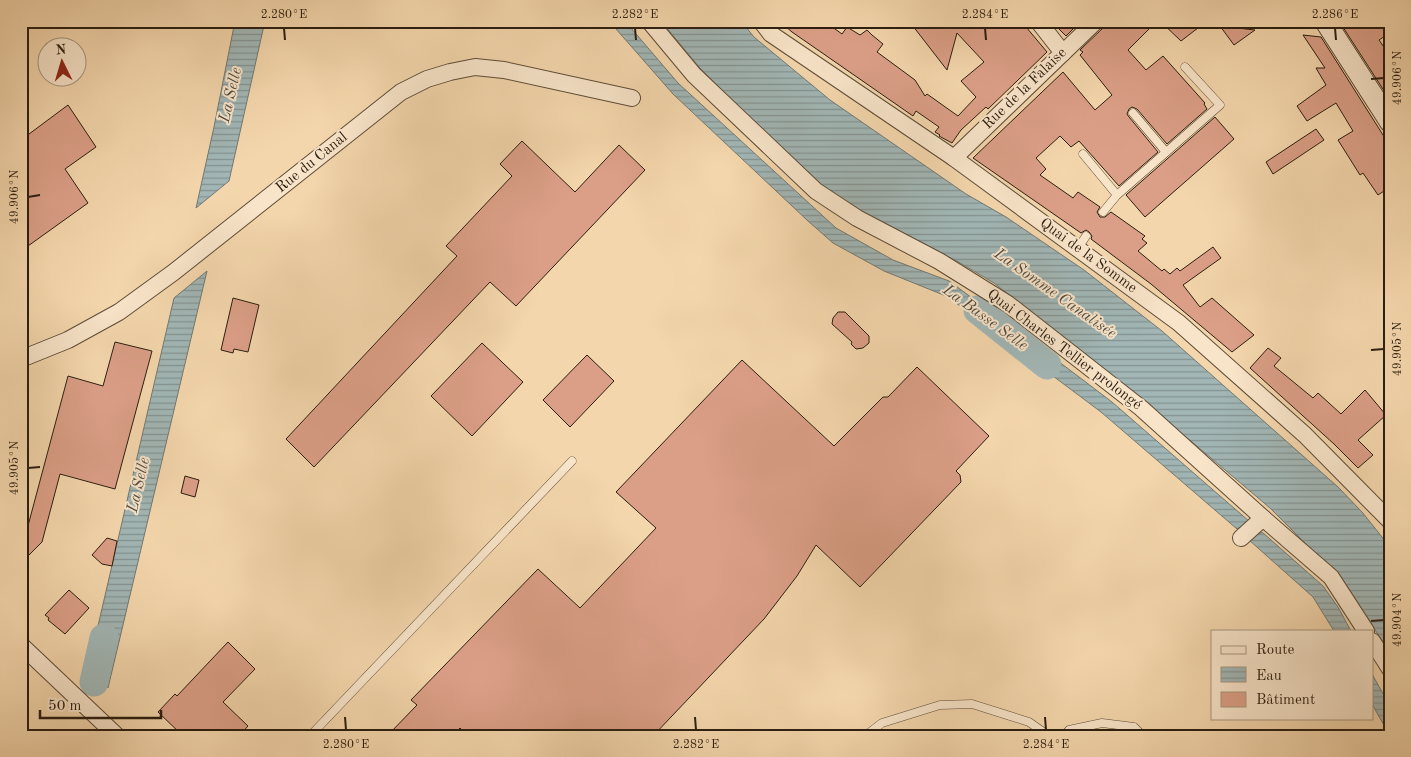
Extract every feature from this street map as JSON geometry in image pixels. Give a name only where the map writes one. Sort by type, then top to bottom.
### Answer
[{"type":"street","name":"Quai Charles Tellier prolongé","points":[[648,21],[694,75],[816,190],[857,218],[938,261],[1008,304],[1141,408],[1331,577],[1365,630]]},
{"type":"street","name":"Quai de la Somme","points":[[761,21],[771,34],[1082,242],[1179,323],[1305,436],[1390,521]]},
{"type":"street","points":[[1038,21],[1063,53]]},
{"type":"street","name":"Rue de la Falaise","points":[[954,158],[1096,21]]},
{"type":"street","points":[[1325,21],[1390,122]]},
{"type":"street","name":"Rue du Canal","points":[[21,360],[68,340],[119,312],[174,272],[401,92],[426,79],[474,67],[494,69],[632,98]]},
{"type":"street","points":[[1241,538],[1263,518]]},
{"type":"street","points":[[1374,644],[1390,669]]},
{"type":"street","points":[[21,645],[117,736]]},
{"type":"lane","points":[[1283,21],[1304,24],[1313,21]]},
{"type":"lane","points":[[1103,212],[1117,195],[1220,105],[1185,67]]},
{"type":"lane","points":[[1133,113],[1166,152]]},
{"type":"lane","points":[[1083,154],[1117,195]]},
{"type":"lane","points":[[310,736],[572,461]]},
{"type":"lane","points":[[864,736],[882,723],[940,705],[972,704],[1029,722],[1049,736]]},
{"type":"lane","points":[[1064,736],[1070,730],[1102,723],[1134,727],[1143,736]]},
{"type":"water","points":[[235,21],[265,21],[229,181],[196,208],[214,127]]},
{"type":"water","points":[[609,21],[625,21],[678,83],[836,228],[893,260],[949,281],[1013,328],[1007,339],[946,296],[884,271],[833,243],[673,94]]},
{"type":"water","name":"La Somme Canalisée","points":[[661,21],[741,21],[754,37],[830,100],[966,194],[1006,217],[1084,270],[1162,331],[1338,487],[1362,512],[1390,547],[1390,652],[1339,577],[1270,508],[1192,442],[994,283],[955,260],[847,209],[762,130],[699,67]]},
{"type":"water","points":[[207,271],[108,688],[88,669],[174,298]]},
{"type":"water","points":[[1021,333],[1112,402],[1250,522],[1237,529],[1101,412],[1014,345]]},
{"type":"water","points":[[1262,532],[1323,586],[1338,607],[1350,630],[1333,630],[1313,597],[1249,540]]},
{"type":"water","points":[[1374,678],[1390,706],[1390,736],[1374,708]]},
{"type":"building","points":[[779,21],[824,21],[842,34],[847,27],[860,35],[867,30],[883,44],[877,52],[915,80],[925,96],[927,94],[958,116],[976,97],[961,81],[984,62],[957,33],[947,70],[909,21],[1021,21],[1047,52],[988,109],[986,107],[961,130],[952,143],[935,132],[939,127],[916,111],[913,116]]},
{"type":"building","points":[[1051,21],[1081,21],[1066,36]]},
{"type":"building","points":[[1106,21],[1157,21],[1128,50],[1146,70],[1163,56],[1205,103],[1207,109],[1167,144],[1137,109],[1132,107],[1129,109],[1127,114],[1129,117],[1158,152],[1119,186],[1079,141],[1071,147],[1060,136],[1036,158],[1046,169],[1040,175],[1073,198],[1078,192],[1100,207],[1097,212],[1100,217],[1105,217],[1111,212],[1145,236],[1142,239],[1147,243],[1138,251],[1162,271],[1164,269],[1170,274],[1177,268],[1180,271],[1213,247],[1221,258],[1183,285],[1200,307],[1212,298],[1254,335],[1232,352],[1151,284],[1091,239],[1092,236],[1089,232],[1086,230],[1081,233],[973,158],[1063,72],[1095,110],[1112,95],[1080,55],[1083,52],[1080,50],[1103,28]]},
{"type":"building","points":[[1160,21],[1207,21],[1181,41]]},
{"type":"building","points":[[1339,21],[1379,21],[1388,34],[1379,40],[1390,56],[1390,100]]},
{"type":"building","points":[[1220,26],[1255,30],[1234,45]]},
{"type":"building","points":[[1303,35],[1321,37],[1390,146],[1390,187],[1378,195],[1363,173],[1360,175],[1338,140],[1353,131],[1336,103],[1307,121],[1297,106],[1326,85],[1316,68],[1325,68]]},
{"type":"building","points":[[68,105],[96,147],[65,169],[88,203],[21,251],[21,140]]},
{"type":"building","points":[[1215,117],[1234,139],[1145,217],[1126,195]]},
{"type":"building","points":[[1316,129],[1324,140],[1273,174],[1266,162]]},
{"type":"building","points":[[522,141],[575,192],[619,145],[645,170],[516,306],[490,282],[314,467],[286,439],[457,256],[446,246],[512,176],[500,164]]},
{"type":"building","points":[[233,298],[259,305],[248,352],[234,349],[233,353],[221,350]]},
{"type":"building","points":[[838,312],[845,312],[869,336],[869,343],[863,348],[856,349],[851,344],[852,342],[832,324],[833,318]]},
{"type":"building","points":[[115,342],[152,351],[115,489],[60,474],[42,542],[21,563],[21,544],[27,538],[25,537],[68,376],[103,386]]},
{"type":"building","points":[[482,343],[523,382],[472,436],[431,396]]},
{"type":"building","points":[[1268,348],[1281,358],[1274,366],[1313,398],[1318,393],[1341,414],[1365,390],[1386,415],[1358,440],[1373,455],[1358,468],[1250,368]]},
{"type":"building","points":[[587,355],[614,381],[570,427],[543,400]]},
{"type":"building","points":[[742,360],[834,446],[883,397],[888,397],[917,367],[989,436],[956,471],[960,475],[961,482],[860,587],[816,545],[797,576],[764,619],[653,736],[468,736],[460,728],[452,736],[387,736],[417,705],[411,700],[538,569],[580,608],[656,528],[616,492]]},
{"type":"building","points":[[185,476],[199,480],[195,497],[181,493]]},
{"type":"building","points":[[107,538],[117,541],[112,566],[102,564],[92,555]]},
{"type":"building","points":[[69,590],[89,608],[65,634],[48,620],[49,618],[45,615]]},
{"type":"building","points":[[228,642],[255,669],[223,702],[248,726],[239,736],[183,736],[158,712],[175,694],[177,696]]},
{"type":"waterway","name":"La Basse Selle","points":[[978,310],[1047,365]]},
{"type":"waterway","name":"La Selle","points":[[94,682],[104,638]]}]
